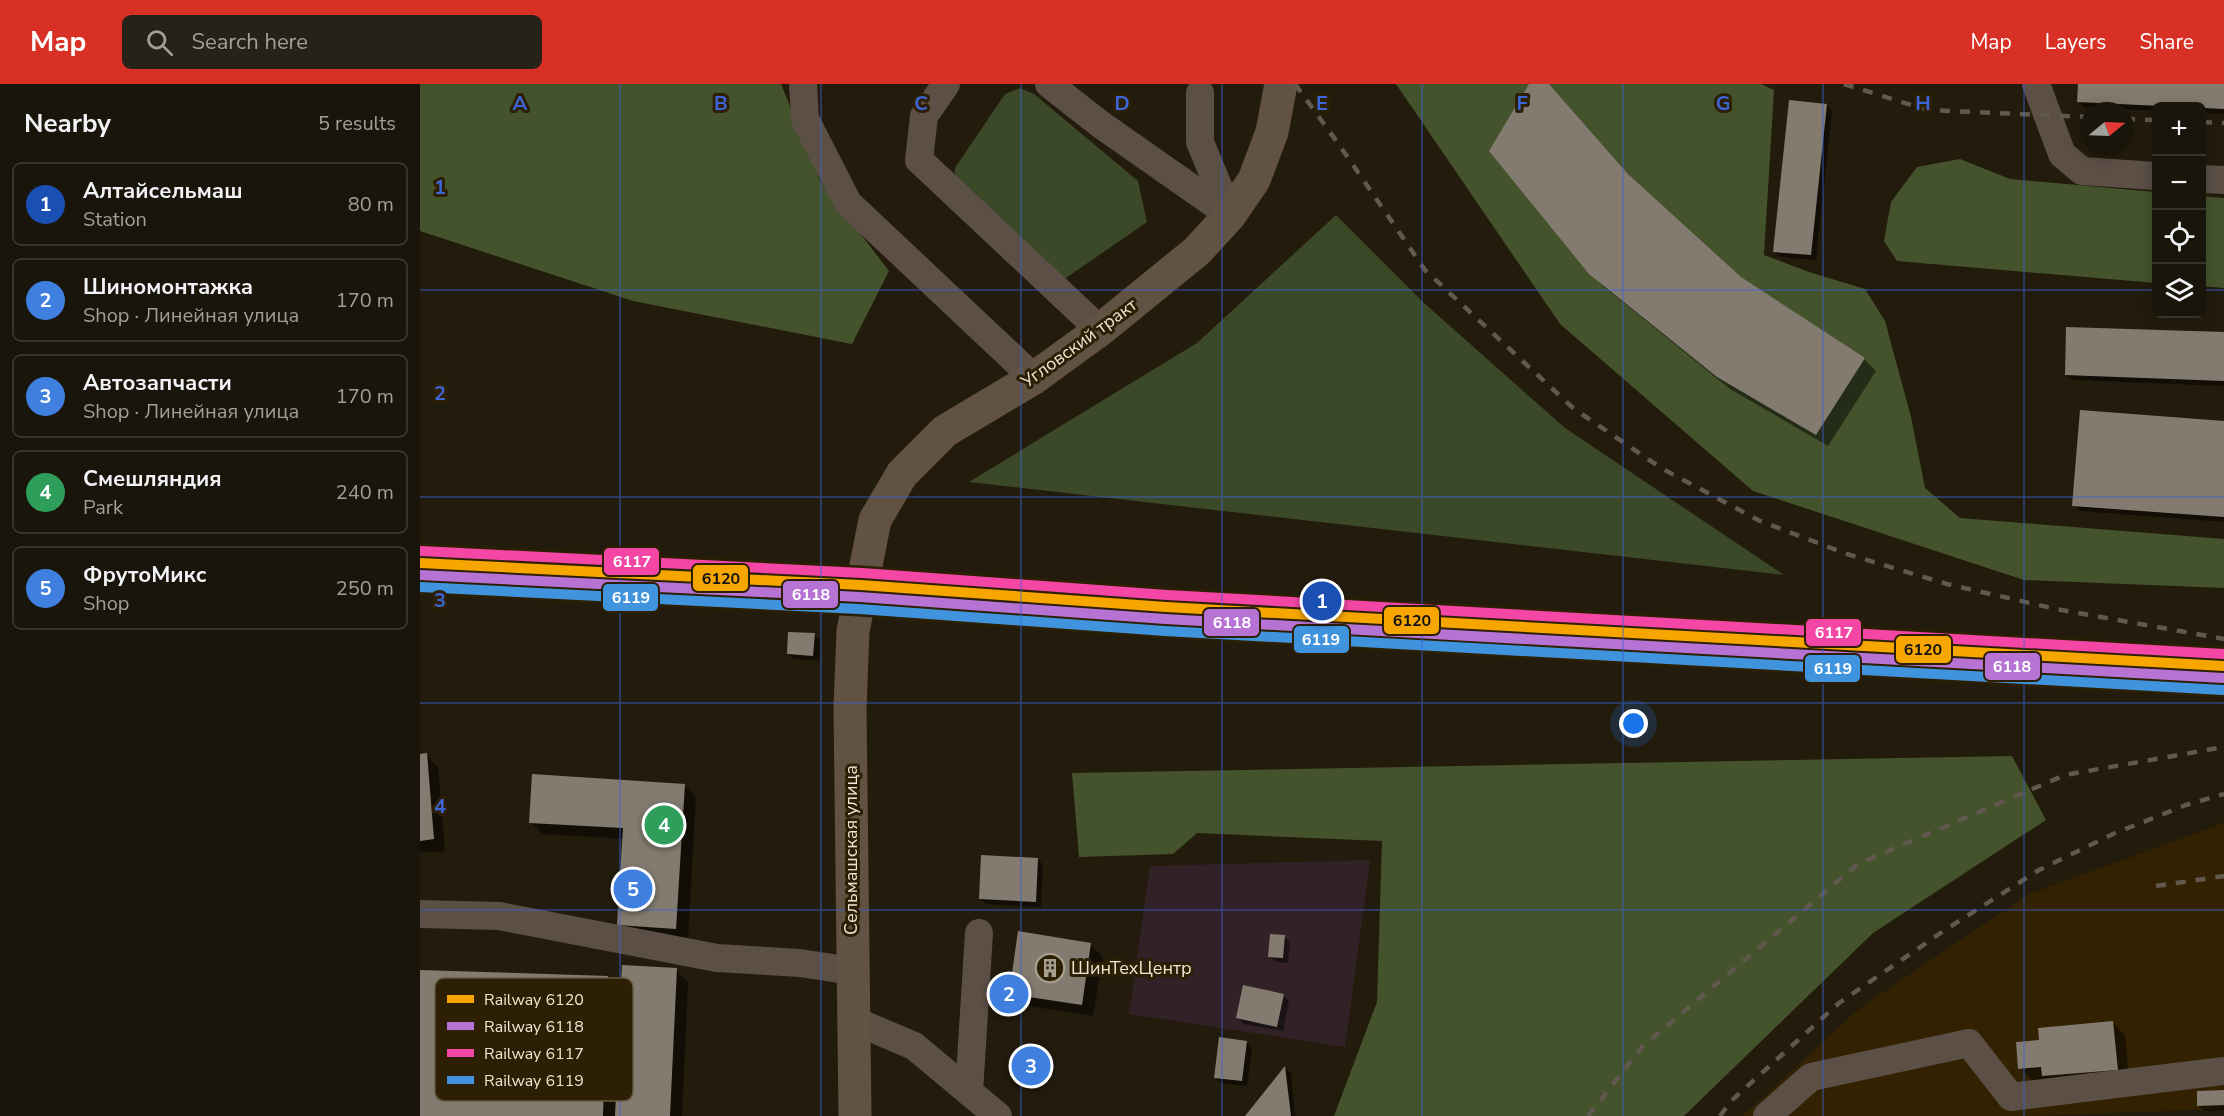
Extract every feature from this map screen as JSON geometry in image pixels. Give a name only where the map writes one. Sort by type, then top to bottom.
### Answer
[{"type":"highway","name":"Угловский тракт","points":[[861,585],[875,520],[902,474],[945,431],[1034,378],[1100,330],[1197,252],[1230,215],[1254,180],[1272,132],[1281,84]]},
{"type":"highway","name":"Сельмашская улица","points":[[855,1116],[850,708],[853,631],[861,585]]},
{"type":"street","points":[[803,84],[805,120],[848,203],[1034,378]]},
{"type":"street","points":[[946,84],[924,116],[919,160],[1100,330]]},
{"type":"street","points":[[1049,84],[1100,124],[1230,215]]},
{"type":"street","points":[[2036,84],[2061,154],[2082,171],[2152,176]]},
{"type":"street","points":[[1200,93],[1200,142],[1230,215]]},
{"type":"street","points":[[2206,179],[2224,180]]},
{"type":"street","points":[[420,914],[499,916],[717,958],[800,963],[852,971]]},
{"type":"street","points":[[969,1092],[979,933]]},
{"type":"street","points":[[853,1020],[914,1046],[998,1116]]},
{"type":"street","points":[[1767,1116],[1811,1077],[1969,1043],[2011,1097],[2224,1071]]},
{"type":"shaded area","points":[[2224,823],[2224,1109],[2031,1116],[1743,1116],[1860,1008],[2029,894]]},
{"type":"shaded area","points":[[1370,860],[1345,1047],[1129,1014],[1150,866]]},
{"type":"green space","points":[[420,84],[781,84],[820,181],[889,271],[852,344],[633,301],[420,231]]},
{"type":"green space","points":[[1396,84],[1761,84],[1774,90],[1764,255],[1865,289],[1885,321],[1911,417],[1925,488],[1960,518],[2224,539],[2224,588],[2024,580],[1753,491],[1560,324]]},
{"type":"green space","points":[[1020,88],[1034,94],[1138,181],[1147,222],[1063,280],[954,181],[955,168],[1005,94]]},
{"type":"green space","points":[[1960,159],[2010,179],[2152,192],[2152,283],[1897,261],[1884,241],[1891,202],[1917,167]]},
{"type":"green space","points":[[2206,196],[2224,198],[2224,288],[2206,286]]},
{"type":"green space","points":[[1336,215],[1424,303],[1565,428],[1784,575],[969,482],[1197,343]]},
{"type":"green space","points":[[2012,756],[2046,820],[1873,933],[1684,1116],[1334,1116],[1377,1002],[1382,841],[1197,833],[1173,854],[1079,857],[1072,773]]},
{"type":"building","points":[[1529,84],[1549,84],[1628,174],[1741,277],[1865,358],[1816,435],[1717,377],[1589,274],[1489,151]]},
{"type":"building","points":[[2078,84],[2224,84],[2224,109],[2206,108],[2206,102],[2152,102],[2152,106],[2134,105],[2134,102],[2077,102]]},
{"type":"building","points":[[1789,100],[1827,104],[1811,255],[1773,252]]},
{"type":"building","points":[[2066,327],[2224,332],[2224,381],[2065,375]]},
{"type":"building","points":[[2080,410],[2224,421],[2224,517],[2072,506]]},
{"type":"building","points":[[788,632],[815,633],[813,656],[787,654]]},
{"type":"building","points":[[427,753],[434,839],[420,841],[420,754]]},
{"type":"building","points":[[532,774],[685,784],[676,929],[617,925],[623,828],[529,823]]},
{"type":"building","points":[[981,855],[1038,858],[1036,902],[979,899]]},
{"type":"building","name":"ШинТехЦентр","points":[[1018,931],[1091,943],[1082,1005],[1009,994]]},
{"type":"building","points":[[1270,934],[1285,935],[1283,958],[1268,957]]},
{"type":"building","points":[[622,965],[677,968],[670,1116],[615,1116],[616,1101],[633,1101],[633,978],[621,978]]},
{"type":"building","points":[[420,970],[608,976],[608,978],[435,978],[435,1101],[604,1101],[603,1116],[420,1116]]},
{"type":"building","points":[[1243,985],[1284,994],[1277,1027],[1236,1018]]},
{"type":"building","points":[[2113,1021],[2118,1070],[2042,1076],[2041,1067],[2018,1069],[2016,1042],[2039,1040],[2038,1028]]},
{"type":"building","points":[[1219,1037],[1247,1041],[1242,1081],[1214,1078]]},
{"type":"building","points":[[1285,1066],[1291,1116],[1245,1116]]},
{"type":"building","points":[[2224,1090],[2224,1105],[2197,1106],[2197,1091]]},
{"type":"railway","points":[[1295,84],[1425,270],[1573,408],[1661,468],[1760,521],[1847,554],[1947,584],[2056,609],[2224,639]]},
{"type":"railway","points":[[1844,84],[1927,110],[2080,117]]},
{"type":"railway","points":[[2134,119],[2152,120]]},
{"type":"railway","points":[[2206,122],[2224,123]]},
{"type":"railway","points":[[1588,1116],[1642,1047],[1858,864],[2065,775],[2224,747]]},
{"type":"railway","points":[[1720,1116],[1731,1101],[1839,1003],[1945,930],[2039,870],[2113,834],[2186,805],[2224,794]]},
{"type":"railway","points":[[2156,886],[2224,876]]},
{"type":"rail line","name":"6117","points":[[421,551],[862,573],[1167,595],[2224,654]]},
{"type":"rail line","name":"6120","points":[[420,563],[861,585],[1166,607],[2224,666]]},
{"type":"rail line","name":"6118","points":[[420,575],[860,597],[1165,619],[2223,678]]},
{"type":"rail line","name":"6119","points":[[420,587],[859,609],[1165,631],[2223,690]]},
{"type":"place","name":"Алтайсельмаш","points":[[1322,601]]},
{"type":"place","name":"Смешляндия","points":[[664,825]]},
{"type":"place","name":"ФрутоМикс","points":[[633,889]]},
{"type":"place","name":"ШинТехЦентр","points":[[1050,968]]},
{"type":"place","name":"Шиномонтажка","points":[[1009,994]]},
{"type":"place","name":"Автозапчасти","points":[[1031,1066]]}]
